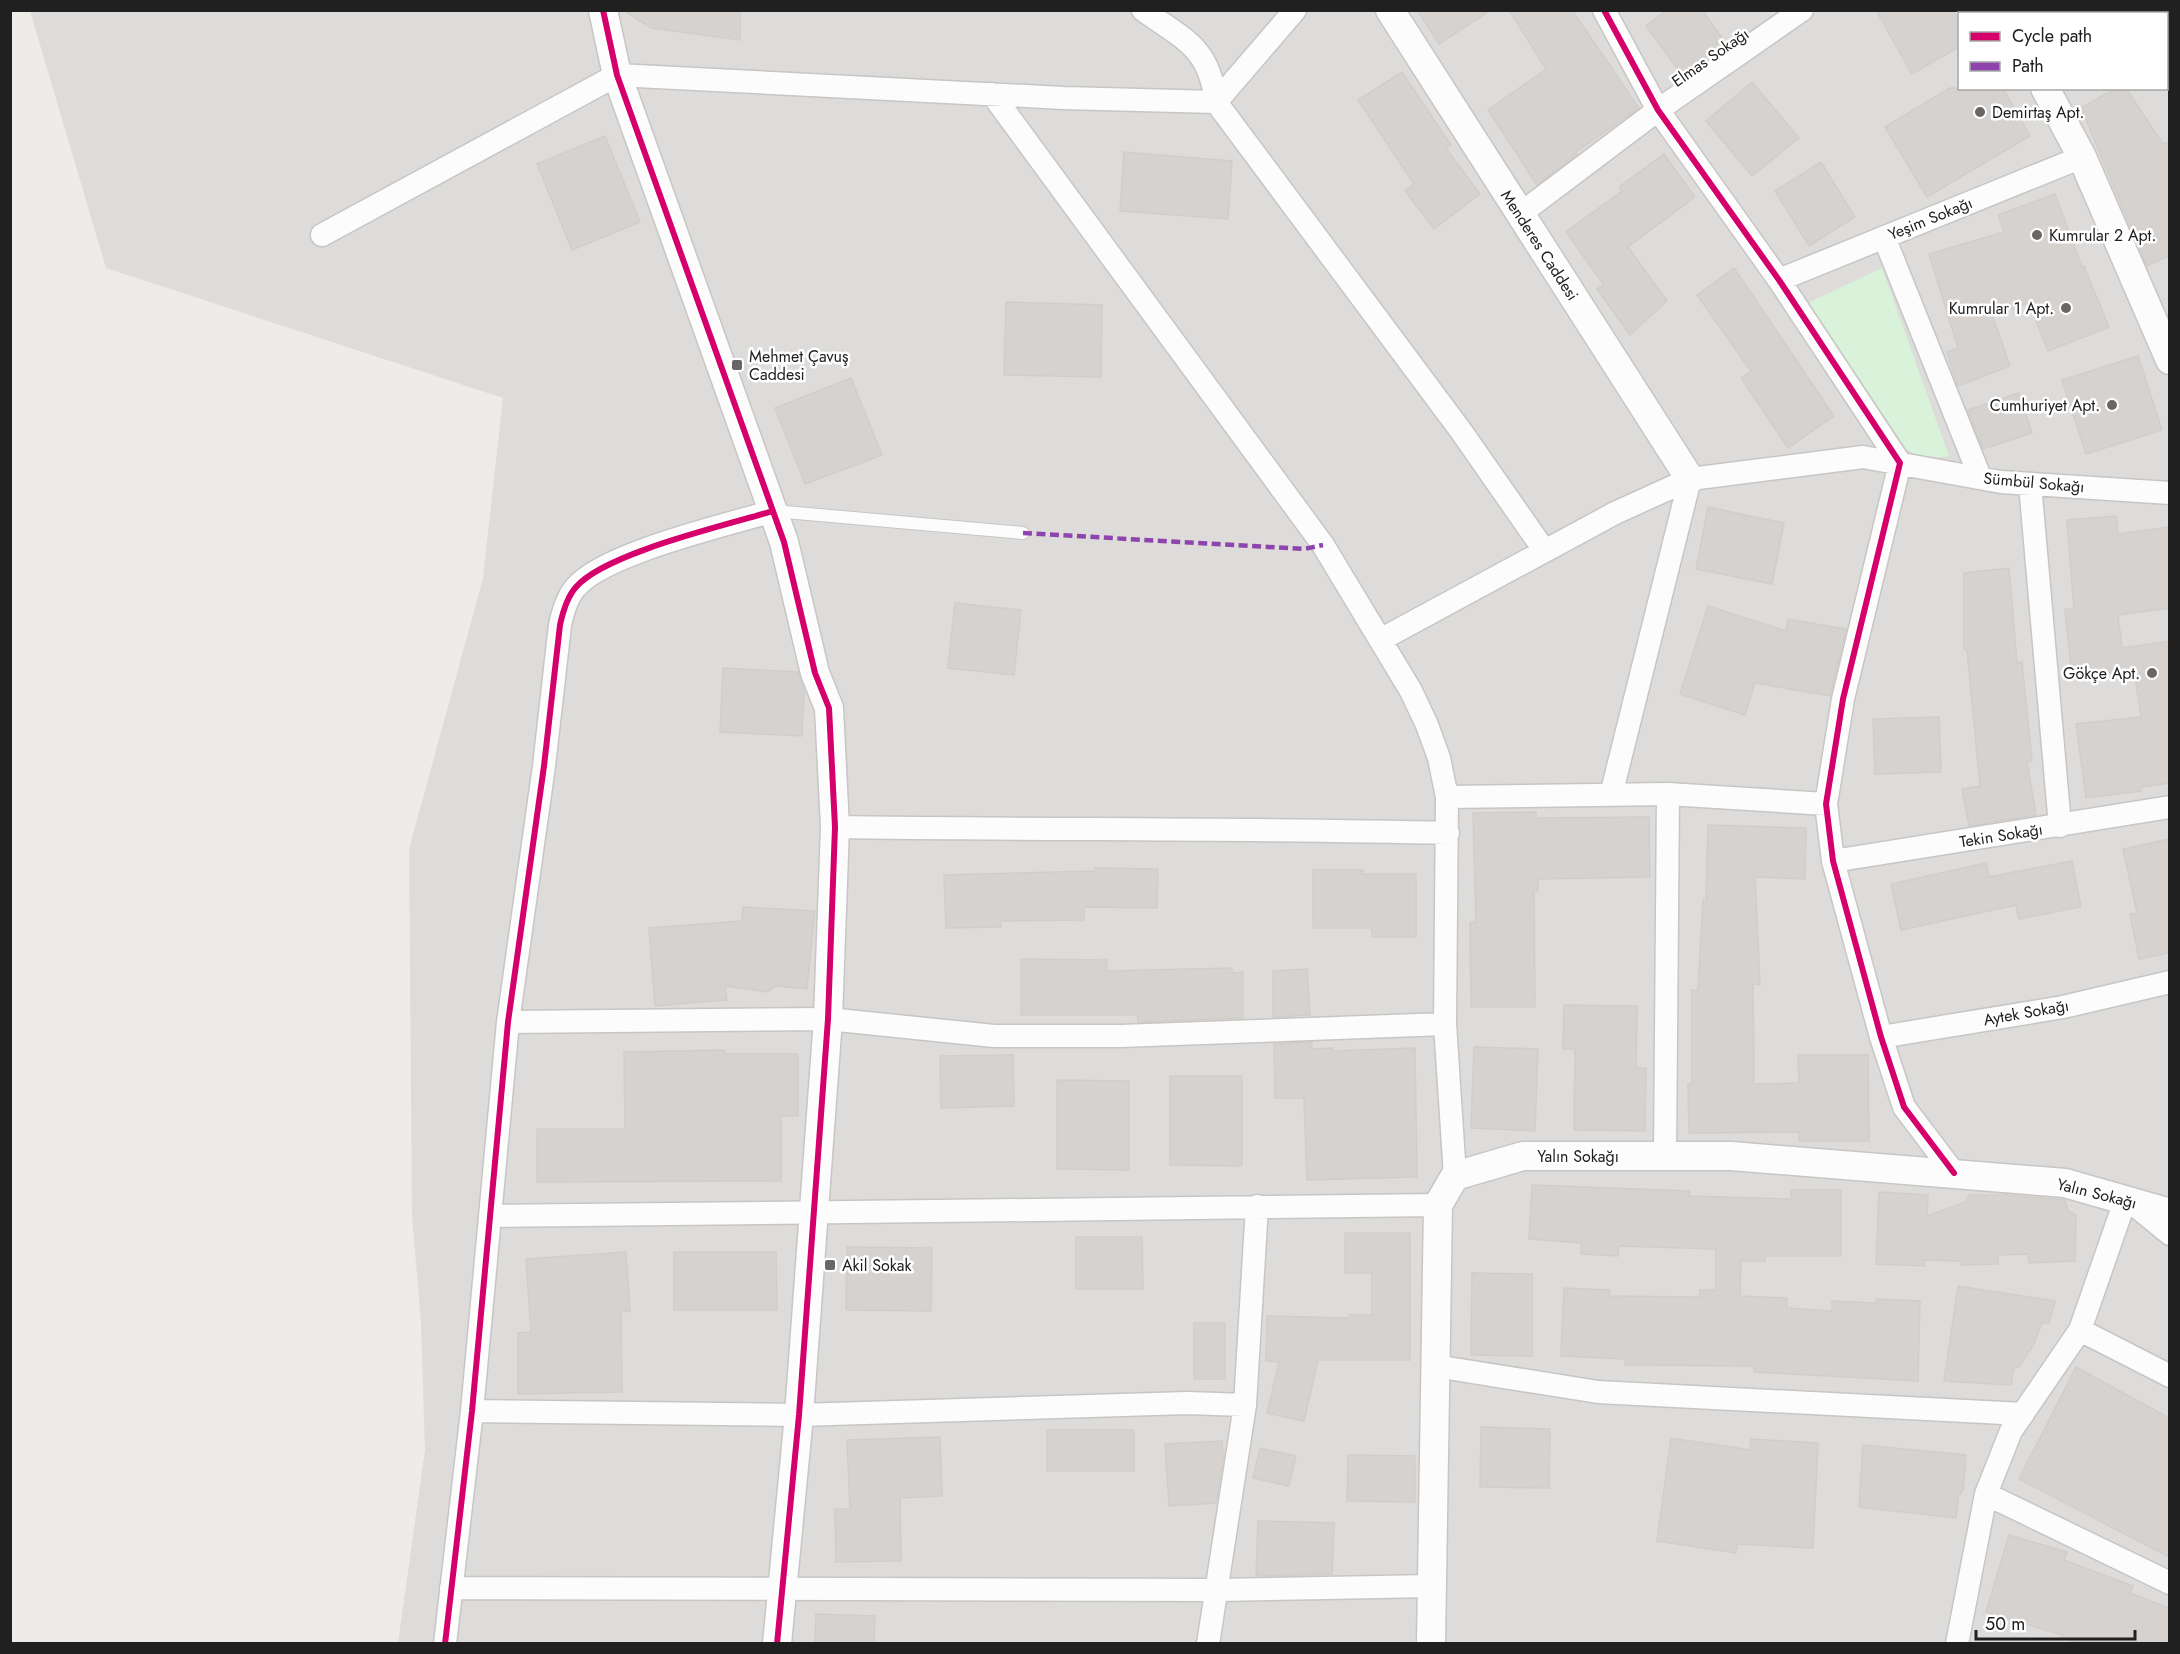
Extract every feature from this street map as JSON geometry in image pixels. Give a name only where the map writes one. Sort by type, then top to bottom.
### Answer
[{"type":"street","points":[[603,10],[617,75],[784,542],[815,673],[829,708],[835,827],[828,1019],[816,1215],[800,1415],[780,1588],[777,1644]]},
{"type":"street","points":[[1143,10],[1190,44],[1204,60],[1213,76],[1216,102],[1461,431],[1544,550]]},
{"type":"street","points":[[1216,102],[1295,10]]},
{"type":"street","name":"Menderes Caddesi","points":[[1390,10],[1690,479]]},
{"type":"street","points":[[1604,10],[1659,110],[1779,280],[1900,463],[1843,699],[1826,804],[1833,861],[1881,1036],[1904,1107],[1954,1173]]},
{"type":"street","name":"Elmas Sokağı","points":[[1520,214],[1659,110],[1802,10]]},
{"type":"street","points":[[322,235],[617,75],[993,94],[1216,102]]},
{"type":"street","points":[[2046,90],[2082,157],[2169,360]]},
{"type":"street","points":[[993,94],[1323,545],[1411,691],[1439,758],[1447,797],[1445,1024],[1455,1176],[1438,1205],[1431,1644]]},
{"type":"street","name":"Yeşim Sokağı","points":[[1779,280],[2082,157]]},
{"type":"street","points":[[1884,237],[1980,477]]},
{"type":"street","name":"Sümbül Sokağı","points":[[1380,640],[1544,550],[1690,479],[1863,457],[2001,482],[2169,493]]},
{"type":"street","points":[[1611,795],[1690,479]]},
{"type":"street","points":[[2030,484],[2060,826]]},
{"type":"street","points":[[445,1644],[472,1411],[508,1022],[544,766],[560,625],[565,606],[575,588],[591,573],[650,548],[773,511]]},
{"type":"street","points":[[1447,797],[1668,794],[1826,804]]},
{"type":"street","points":[[1665,1156],[1668,794]]},
{"type":"street","name":"Tekin Sokağı","points":[[1833,861],[2169,807]]},
{"type":"street","points":[[835,827],[1070,830],[1251,828],[1448,833]]},
{"type":"street","name":"Aytek Sokağı","points":[[1881,1036],[2063,1007],[2169,982]]},
{"type":"street","points":[[508,1022],[828,1019],[1005,1036],[1234,1033],[1445,1024]]},
{"type":"street","name":"Yalın Sokağı","points":[[1455,1176],[1523,1156],[1731,1156],[2065,1183],[2126,1198],[2169,1213]]},
{"type":"street","points":[[1957,1644],[1986,1494],[2011,1431],[2079,1330],[2126,1198],[2169,1234]]},
{"type":"street","points":[[490,1216],[816,1215],[912,1210],[1438,1205]]},
{"type":"street","points":[[1208,1644],[1245,1405],[1257,1206]]},
{"type":"street","points":[[2079,1330],[2169,1376]]},
{"type":"street","points":[[1435,1366],[1598,1392],[2023,1414]]},
{"type":"street","points":[[472,1411],[800,1415],[1187,1403],[1245,1405]]},
{"type":"street","points":[[1986,1494],[2169,1583]]},
{"type":"street","points":[[451,1588],[1218,1590],[1431,1586]]},
{"type":"lane","points":[[773,511],[1023,533]]},
{"type":"shaded area","points":[[30,11],[2169,11],[2169,1643],[398,1643],[425,1450],[421,1323],[412,1216],[409,849],[483,578],[503,398],[106,268]]},
{"type":"green space","points":[[1882,268],[1949,456],[1924,459],[1907,450],[1808,303]]},
{"type":"building","points":[[623,10],[740,10],[740,40],[651,28]]},
{"type":"building","points":[[1417,10],[1491,10],[1439,44]]},
{"type":"building","points":[[1509,10],[1572,10],[1639,108],[1576,152],[1577,154],[1537,185],[1488,110],[1546,69]]},
{"type":"building","points":[[1667,10],[1702,10],[1726,43],[1682,75],[1646,26]]},
{"type":"building","points":[[1876,10],[1953,10],[1958,20],[1958,48],[1912,74]]},
{"type":"building","points":[[1402,72],[1451,145],[1446,148],[1480,194],[1434,229],[1405,191],[1414,184],[1358,100]]},
{"type":"building","points":[[1752,82],[1799,138],[1752,176],[1706,121]]},
{"type":"building","points":[[1950,88],[2004,90],[2030,136],[1927,197],[1885,127]]},
{"type":"building","points":[[2112,90],[2127,90],[2163,144],[2169,142],[2169,256],[2147,266],[2081,108]]},
{"type":"building","points":[[605,136],[640,222],[572,250],[537,164]]},
{"type":"building","points":[[1124,152],[1232,161],[1228,219],[1120,211]]},
{"type":"building","points":[[1664,154],[1695,197],[1628,247],[1667,301],[1630,335],[1597,289],[1604,285],[1566,232],[1622,191],[1619,187]]},
{"type":"building","points":[[1821,162],[1855,217],[1809,246],[1775,191]]},
{"type":"building","points":[[2055,194],[2082,267],[2084,266],[2109,327],[2048,351],[2029,303],[1992,314],[2010,366],[1958,386],[1947,352],[1958,348],[1929,254],[2004,232],[1998,215]]},
{"type":"building","points":[[1734,268],[1834,416],[1788,448],[1741,378],[1751,371],[1697,295]]},
{"type":"building","points":[[1006,302],[1102,305],[1101,377],[1004,375]]},
{"type":"building","name":"Cumhuriyet Apt.","points":[[2138,356],[2162,430],[2086,454],[2062,380]]},
{"type":"building","points":[[851,378],[882,455],[805,484],[775,408]]},
{"type":"building","points":[[2019,393],[2032,433],[1983,449],[1968,410]]},
{"type":"building","points":[[1708,507],[1784,523],[1772,584],[1696,569]]},
{"type":"building","points":[[2116,516],[2118,534],[2169,527],[2169,608],[2118,615],[2122,648],[2169,641],[2169,783],[2141,787],[2141,791],[2086,798],[2076,724],[2141,717],[2134,671],[2072,677],[2065,609],[2074,609],[2067,520]]},
{"type":"building","points":[[2009,568],[2017,663],[2022,662],[2032,761],[2027,762],[2036,815],[1969,826],[1962,789],[1980,786],[1967,650],[1964,650],[1964,573]]},
{"type":"building","points":[[955,603],[1021,610],[1014,675],[948,668]]},
{"type":"building","points":[[1708,606],[1786,631],[1788,619],[1846,629],[1830,696],[1755,683],[1745,715],[1680,694]]},
{"type":"building","points":[[723,668],[798,672],[804,691],[802,736],[720,732]]},
{"type":"building","points":[[1939,717],[1941,772],[1875,774],[1873,719]]},
{"type":"building","points":[[1536,812],[1536,818],[1649,817],[1650,877],[1538,879],[1538,891],[1534,891],[1535,1007],[1471,1007],[1470,922],[1476,922],[1473,813]]},
{"type":"building","points":[[1708,825],[1806,828],[1805,879],[1755,877],[1760,985],[1753,984],[1754,1084],[1799,1083],[1798,1055],[1868,1055],[1869,1141],[1799,1141],[1799,1132],[1689,1133],[1688,1084],[1692,1084],[1692,990],[1698,990],[1703,900],[1706,900]]},
{"type":"building","points":[[2169,839],[2169,953],[2139,959],[2130,914],[2137,913],[2123,849]]},
{"type":"building","points":[[2072,861],[2081,907],[2019,919],[2016,905],[1901,930],[1891,884],[1986,863],[1989,877]]},
{"type":"building","points":[[1095,868],[1158,869],[1157,908],[1084,907],[1084,920],[1001,921],[1001,927],[946,928],[944,875],[1095,871]]},
{"type":"building","points":[[1313,870],[1363,870],[1363,874],[1416,874],[1416,937],[1372,937],[1372,928],[1313,928]]},
{"type":"building","points":[[743,907],[815,911],[807,989],[775,986],[768,992],[725,986],[727,1000],[655,1006],[649,928],[742,921]]},
{"type":"building","points":[[1021,959],[1107,960],[1107,971],[1232,968],[1232,973],[1243,972],[1243,1018],[1138,1022],[1137,1015],[1021,1015]]},
{"type":"building","points":[[1307,969],[1310,1015],[1273,1017],[1273,971]]},
{"type":"building","points":[[1564,1005],[1637,1006],[1636,1068],[1646,1068],[1645,1131],[1574,1130],[1575,1049],[1563,1049]]},
{"type":"building","points":[[1312,1042],[1312,1049],[1333,1048],[1333,1051],[1415,1048],[1417,1177],[1307,1180],[1304,1098],[1275,1098],[1274,1044]]},
{"type":"building","points":[[1474,1047],[1538,1049],[1535,1131],[1471,1128]]},
{"type":"building","points":[[725,1050],[725,1054],[798,1054],[798,1116],[781,1116],[781,1181],[537,1182],[537,1129],[625,1129],[624,1052]]},
{"type":"building","points":[[1013,1055],[1014,1106],[941,1108],[940,1056]]},
{"type":"building","points":[[1170,1076],[1242,1076],[1242,1166],[1170,1165]]},
{"type":"building","points":[[1057,1080],[1129,1081],[1129,1170],[1057,1169]]},
{"type":"building","points":[[1532,1185],[1690,1191],[1690,1196],[1791,1199],[1791,1190],[1841,1190],[1841,1256],[1765,1256],[1765,1261],[1741,1261],[1740,1296],[1787,1298],[1787,1308],[1832,1311],[1832,1301],[1876,1303],[1876,1299],[1920,1301],[1918,1381],[1754,1372],[1754,1366],[1625,1365],[1625,1359],[1561,1356],[1564,1288],[1610,1290],[1609,1296],[1700,1297],[1700,1290],[1716,1290],[1716,1249],[1619,1246],[1618,1256],[1581,1254],[1581,1243],[1529,1239]]},
{"type":"building","points":[[1879,1192],[1928,1195],[1927,1216],[1966,1202],[1969,1195],[2007,1195],[2065,1200],[2068,1211],[2076,1215],[2075,1261],[2029,1263],[2028,1254],[1998,1255],[1998,1264],[1961,1265],[1962,1261],[1924,1260],[1924,1266],[1876,1264]]},
{"type":"building","points":[[1345,1233],[1410,1233],[1410,1360],[1318,1360],[1304,1421],[1267,1413],[1279,1362],[1266,1361],[1267,1316],[1349,1318],[1349,1315],[1372,1315],[1372,1273],[1345,1273]]},
{"type":"building","points":[[1076,1237],[1142,1237],[1143,1289],[1076,1289]]},
{"type":"building","points":[[847,1247],[932,1248],[931,1311],[846,1310]]},
{"type":"building","points":[[626,1252],[630,1311],[621,1312],[622,1392],[518,1394],[518,1333],[531,1332],[526,1259]]},
{"type":"building","points":[[674,1252],[776,1252],[777,1310],[674,1310]]},
{"type":"building","points":[[1472,1273],[1532,1274],[1532,1356],[1471,1355]]},
{"type":"building","points":[[1958,1286],[2055,1301],[2049,1323],[2042,1323],[2034,1344],[2019,1367],[2014,1368],[2011,1385],[1944,1381]]},
{"type":"building","points":[[1194,1323],[1225,1323],[1225,1379],[1194,1379]]},
{"type":"building","points":[[2076,1367],[2169,1418],[2169,1557],[2019,1479]]},
{"type":"building","points":[[1481,1427],[1550,1429],[1549,1488],[1480,1487]]},
{"type":"building","points":[[1047,1430],[1134,1430],[1134,1471],[1047,1471]]},
{"type":"building","points":[[940,1437],[942,1496],[900,1498],[901,1561],[836,1562],[835,1509],[850,1509],[847,1440]]},
{"type":"building","points":[[1671,1438],[1750,1450],[1751,1439],[1818,1443],[1813,1548],[1737,1544],[1736,1553],[1657,1541]]},
{"type":"building","points":[[1222,1441],[1223,1458],[1216,1503],[1169,1506],[1165,1444]]},
{"type":"building","points":[[1863,1445],[1966,1455],[1963,1490],[1958,1497],[1956,1518],[1859,1507]]},
{"type":"building","points":[[1260,1448],[1296,1456],[1289,1486],[1253,1478]]},
{"type":"building","points":[[1348,1455],[1415,1456],[1415,1502],[1347,1501]]},
{"type":"building","points":[[1258,1521],[1334,1523],[1332,1574],[1256,1576]]},
{"type":"building","points":[[2009,1535],[2067,1552],[2064,1560],[2133,1586],[2130,1593],[2169,1608],[2169,1644],[2079,1644],[2062,1635],[1986,1612]]},
{"type":"building","points":[[816,1614],[875,1616],[874,1644],[815,1644]]},
{"type":"marked path","points":[[1023,533],[1304,549],[1323,545]]},
{"type":"cycle path","points":[[603,10],[617,75],[784,542],[815,673],[829,708],[835,827],[828,1019],[799,1415],[777,1644]]},
{"type":"cycle path","points":[[1604,10],[1658,110],[1779,280],[1900,463],[1843,699],[1826,804],[1833,861],[1881,1037],[1904,1107],[1954,1173]]},
{"type":"cycle path","points":[[445,1644],[472,1411],[508,1022],[544,766],[562,615],[576,587],[591,575],[613,563],[668,541],[773,511]]},
{"type":"place","name":"Demirtaş Apt.","points":[[1980,112]]},
{"type":"place","name":"Kumrular 2 Apt.","points":[[2037,235]]},
{"type":"place","name":"Kumrular 1 Apt.","points":[[2066,308]]},
{"type":"place","name":"Mehmet Çavuş Caddesi","points":[[737,365]]},
{"type":"place","name":"Cumhuriyet Apt.","points":[[2112,405]]},
{"type":"place","name":"Gökçe Apt.","points":[[2152,673]]},
{"type":"place","name":"Akil Sokak","points":[[830,1265]]}]
